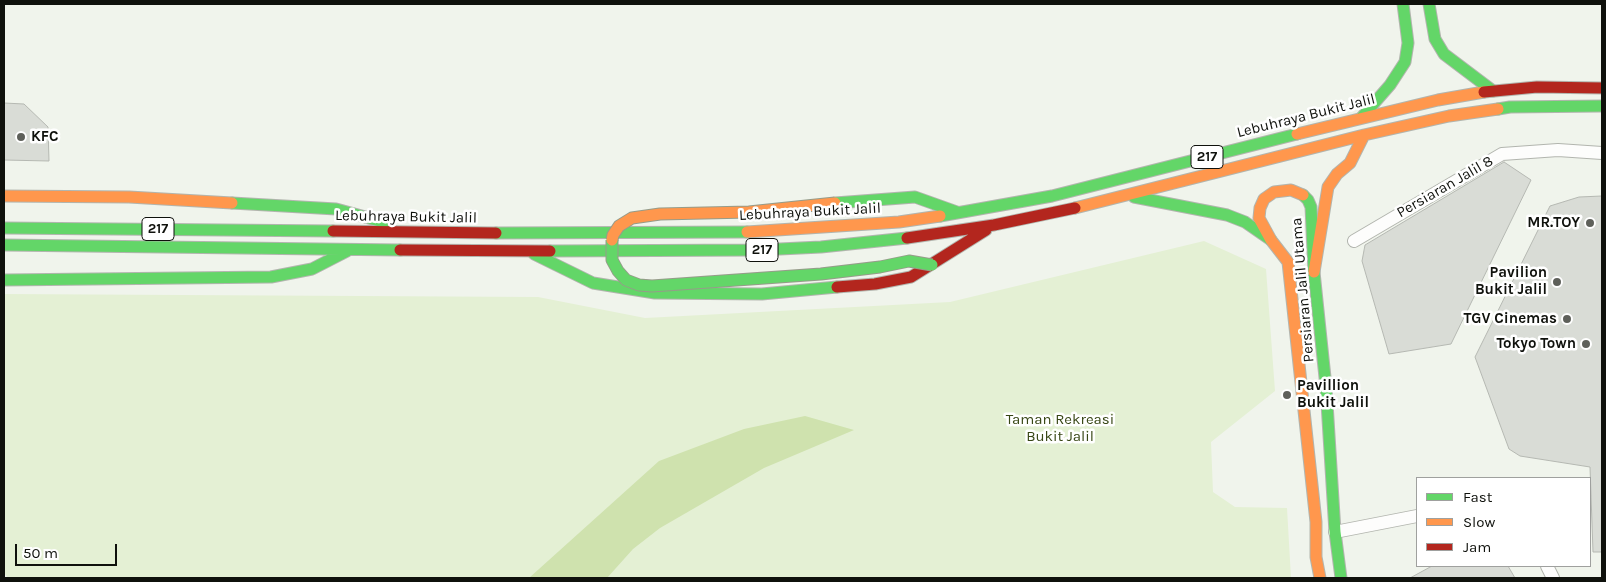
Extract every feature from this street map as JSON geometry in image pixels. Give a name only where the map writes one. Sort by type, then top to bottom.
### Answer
[{"type":"main road","points":[[1362,117],[1390,86],[1405,62],[1408,43],[1403,4]]},
{"type":"main road","points":[[1429,4],[1435,39],[1444,54],[1493,91]]},
{"type":"main road","name":"Lebuhraya Bukit Jalil","points":[[4,228],[420,232],[760,232],[899,222],[1052,196],[1122,180],[1362,117],[1438,100],[1493,91],[1536,88],[1602,88]]},
{"type":"main road","name":"217","points":[[4,245],[528,252],[759,250],[820,247],[922,236],[1056,214],[1364,135],[1449,116],[1510,107],[1602,106]]},
{"type":"main road","points":[[1314,272],[1328,187],[1337,174],[1350,164],[1364,135]]},
{"type":"main road","name":"Persiaran Jalil Utama","points":[[1320,578],[1316,556],[1316,522],[1288,262],[1271,240],[1259,218],[1260,208],[1264,199],[1274,192],[1282,190],[1291,190],[1302,194],[1308,200],[1311,207],[1314,272],[1326,387],[1335,532],[1341,578]]},
{"type":"main road","points":[[4,196],[129,196],[336,209],[420,232]]},
{"type":"main road","points":[[1129,196],[1227,214],[1245,222],[1271,240]]},
{"type":"main road","points":[[932,265],[909,261],[880,267],[822,274],[652,286],[639,285],[626,280],[612,260],[611,248],[614,235],[619,226],[632,218],[660,214],[749,212],[915,197],[959,213]]},
{"type":"main road","points":[[528,252],[593,283],[655,293],[762,294],[874,284],[911,277],[994,225]]},
{"type":"main road","points":[[4,280],[271,277],[312,269],[351,249]]},
{"type":"street","name":"Persiaran Jalil 8","points":[[1354,241],[1502,154],[1558,150],[1602,153]]},
{"type":"street","points":[[1335,532],[1416,516]]},
{"type":"green space","name":"Taman Rekreasi Bukit Jalil","points":[[1204,241],[1266,269],[1275,391],[1211,442],[1213,492],[1235,507],[1287,508],[1291,578],[8,578],[4,573],[4,294],[538,297],[645,318],[950,302]]},
{"type":"shaded area","points":[[805,416],[854,430],[764,468],[660,528],[633,549],[607,578],[529,578],[659,461],[744,429]]},
{"type":"building","points":[[4,103],[24,104],[48,127],[49,161],[4,160]]},
{"type":"building","points":[[1504,162],[1531,180],[1451,344],[1389,354],[1362,261],[1365,245]]},
{"type":"building","name":"Pavilion Bukit Jalil","points":[[1602,196],[1602,552],[1593,552],[1590,467],[1520,456],[1509,449],[1475,357],[1550,206],[1579,197]]},
{"type":"building","points":[[1430,567],[1509,567],[1515,578],[1410,578]]},
{"type":"traffic: fast","points":[[1362,117],[1390,85],[1405,62],[1408,43],[1403,4]]},
{"type":"traffic: fast","points":[[1429,4],[1435,39],[1444,54],[1493,91]]},
{"type":"traffic: fast","points":[[1498,109],[1510,107],[1602,106]]},
{"type":"traffic: fast","points":[[940,216],[1052,196],[1297,134]]},
{"type":"traffic: fast","points":[[1303,195],[1311,207],[1314,272],[1326,387],[1335,532],[1341,578]]},
{"type":"traffic: fast","points":[[835,203],[915,197],[957,212]]},
{"type":"traffic: fast","points":[[1134,197],[1227,215],[1245,222],[1271,240]]},
{"type":"traffic: fast","points":[[232,203],[336,209],[387,223]]},
{"type":"traffic: fast","points":[[4,228],[333,231]]},
{"type":"traffic: fast","points":[[496,233],[747,232]]},
{"type":"traffic: fast","points":[[550,251],[759,250],[821,247],[907,238]]},
{"type":"traffic: fast","points":[[612,240],[612,260],[618,271],[626,280],[639,285],[652,286],[821,274],[880,267],[909,261],[932,265]]},
{"type":"traffic: fast","points":[[4,245],[400,250]]},
{"type":"traffic: fast","points":[[4,280],[271,277],[312,269],[347,251]]},
{"type":"traffic: fast","points":[[534,254],[593,283],[655,293],[762,294],[837,287]]},
{"type":"traffic: slow","points":[[1297,134],[1438,100],[1484,92]]},
{"type":"traffic: slow","points":[[1075,208],[1364,135],[1449,116],[1498,109]]},
{"type":"traffic: slow","points":[[1314,272],[1328,187],[1337,174],[1350,163],[1364,135]]},
{"type":"traffic: slow","points":[[1303,195],[1291,190],[1274,192],[1264,199],[1260,208],[1259,218],[1271,240],[1288,262],[1316,522],[1316,557],[1320,578]]},
{"type":"traffic: slow","points":[[4,196],[129,197],[232,203]]},
{"type":"traffic: slow","points":[[612,240],[619,226],[632,218],[660,214],[749,212],[835,203]]},
{"type":"traffic: slow","points":[[747,232],[899,222],[940,216]]},
{"type":"traffic: jam","points":[[1484,92],[1537,87],[1602,88]]},
{"type":"traffic: jam","points":[[907,238],[994,225],[1075,208]]},
{"type":"traffic: jam","points":[[837,287],[875,284],[911,277],[986,230]]},
{"type":"traffic: jam","points":[[333,231],[496,233]]},
{"type":"traffic: jam","points":[[400,250],[550,251]]},
{"type":"place","name":"KFC","points":[[21,137]]},
{"type":"place","name":"MR.TOY","points":[[1590,223]]},
{"type":"place","name":"Pavilion Bukit Jalil","points":[[1557,282]]},
{"type":"place","name":"TGV Cinemas","points":[[1567,319]]},
{"type":"place","name":"Tokyo Town","points":[[1586,344]]},
{"type":"place","name":"Pavillion Bukit Jalil","points":[[1287,395]]}]
